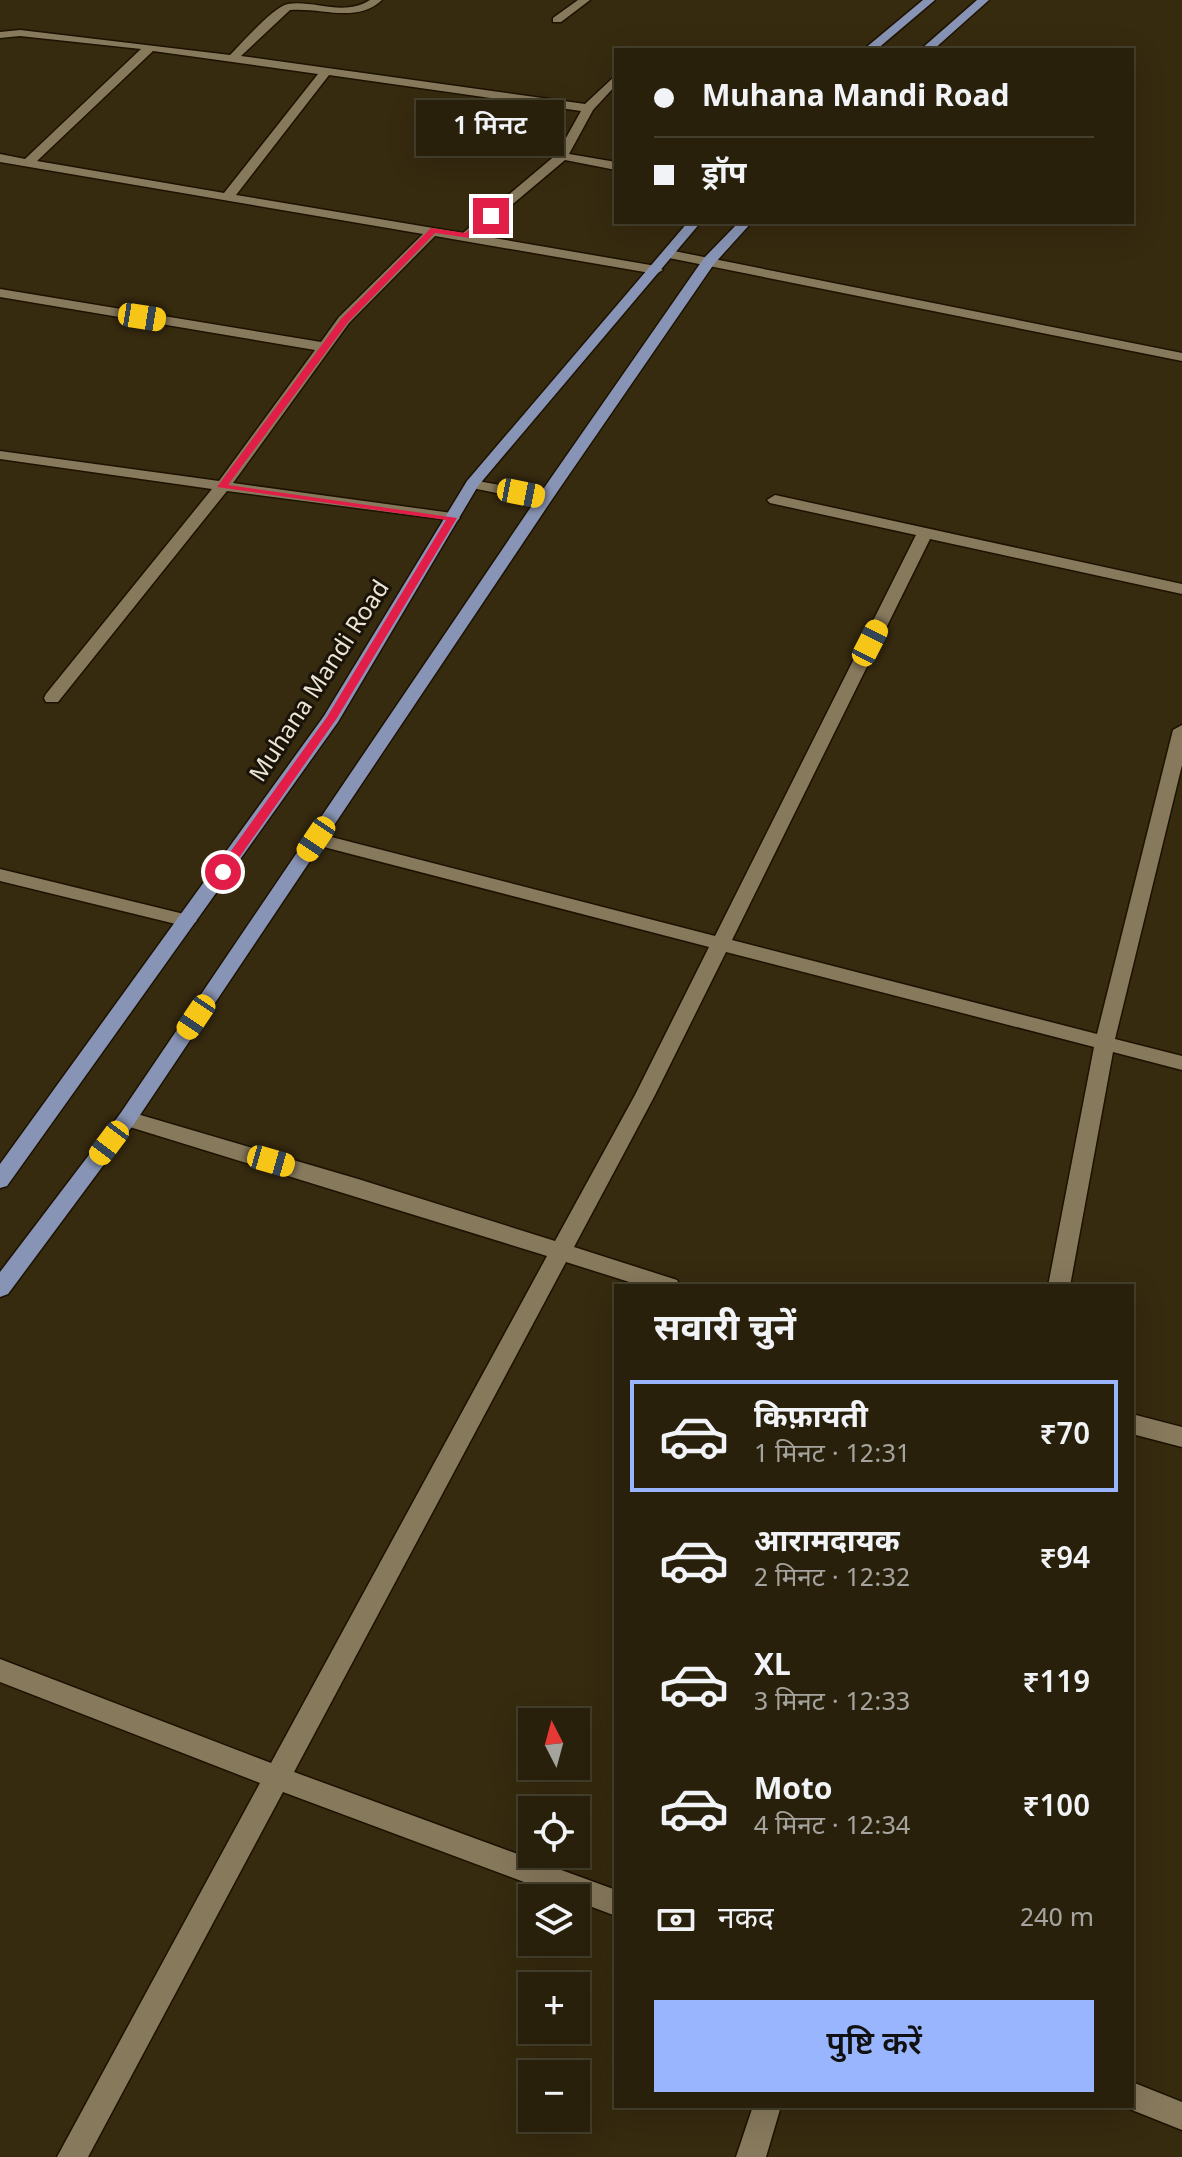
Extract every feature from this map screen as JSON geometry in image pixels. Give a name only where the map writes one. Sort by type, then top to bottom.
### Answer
[{"type":"main road","points":[[871,48],[930,0]]},
{"type":"main road","points":[[928,48],[984,0]]},
{"type":"main road","name":"Muhana Mandi Road","points":[[0,1180],[332,718],[472,484],[693,224]]},
{"type":"main road","points":[[0,1288],[127,1119],[545,498],[709,261],[744,224]]},
{"type":"street","points":[[232,59],[287,7],[298,5],[352,12],[364,11],[377,0]]},
{"type":"street","points":[[557,20],[585,0]]},
{"type":"street","points":[[0,35],[20,33],[150,47],[588,108]]},
{"type":"street","points":[[29,162],[150,47]]},
{"type":"street","points":[[229,195],[325,73]]},
{"type":"street","points":[[467,236],[562,156],[588,108],[614,80]]},
{"type":"street","points":[[562,156],[614,166]]},
{"type":"street","points":[[0,158],[656,270]]},
{"type":"street","points":[[52,698],[222,487],[344,320],[434,230]]},
{"type":"street","points":[[669,254],[1182,357]]},
{"type":"street","points":[[0,293],[325,347]]},
{"type":"street","points":[[0,455],[452,518]]},
{"type":"street","points":[[472,484],[545,498]]},
{"type":"street","points":[[775,500],[1182,589]]},
{"type":"street","points":[[72,2157],[645,1095],[925,533]]},
{"type":"street","points":[[1059,1284],[1105,1041],[1182,730]]},
{"type":"street","points":[[316,839],[1182,1063]]},
{"type":"street","points":[[0,875],[188,921]]},
{"type":"street","points":[[127,1119],[358,1187],[663,1284]]},
{"type":"street","points":[[1134,1425],[1182,1437]]},
{"type":"street","points":[[0,1670],[614,1902]]},
{"type":"street","points":[[1134,2097],[1182,2116]]},
{"type":"street","points":[[751,2157],[766,2108]]},
{"type":"route","points":[[223,872],[332,718],[452,518],[222,487],[344,320],[411,252],[434,230],[467,236],[491,216]]}]
